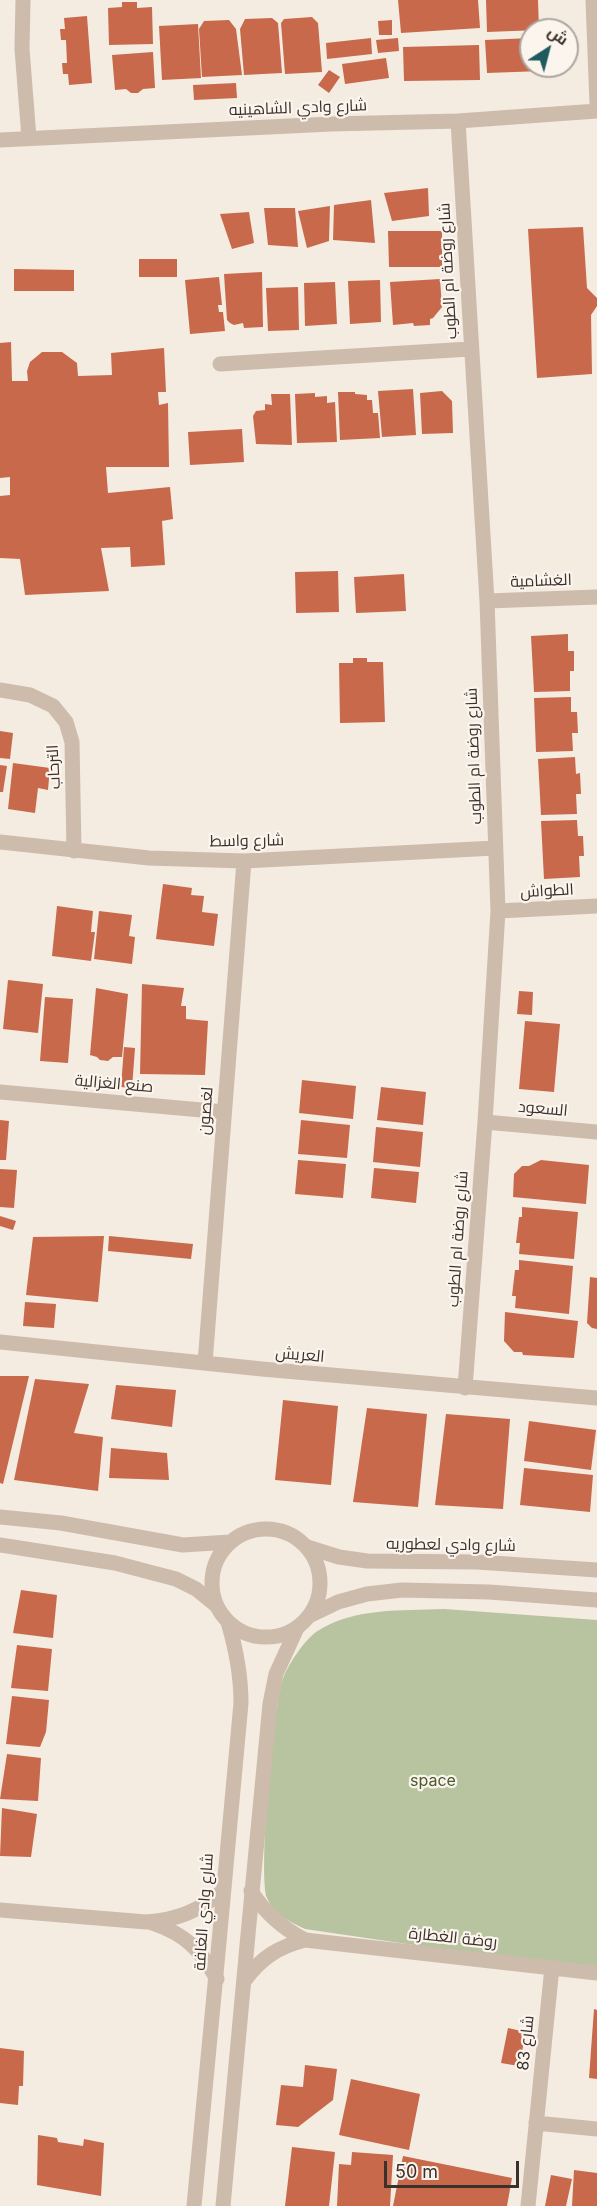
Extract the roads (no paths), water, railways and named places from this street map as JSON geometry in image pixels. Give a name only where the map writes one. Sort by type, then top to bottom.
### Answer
[{"type":"street","points":[[23,0],[22,49],[29,138]]},
{"type":"street","points":[[593,0],[597,104]]},
{"type":"street","name":"شارع وادي الشاهينيه","points":[[0,140],[319,124],[458,122],[597,111]]},
{"type":"street","name":"شارع روضة ام الطوب","points":[[458,122],[487,601],[498,911],[465,1388]]},
{"type":"street","points":[[220,364],[470,349]]},
{"type":"street","name":"الغشامية","points":[[487,601],[597,597]]},
{"type":"street","name":"الترحاب","points":[[0,690],[30,695],[45,702],[53,706],[66,722],[72,742],[74,850]]},
{"type":"street","name":"شارع واسط","points":[[0,842],[149,858],[244,861],[495,848]]},
{"type":"street","name":"لغصون","points":[[205,1363],[244,861]]},
{"type":"street","name":"الطواش","points":[[498,911],[597,906]]},
{"type":"street","name":"صنع الغزالية","points":[[0,1092],[224,1112]]},
{"type":"street","name":"السعود","points":[[485,1122],[597,1132]]},
{"type":"street","name":"العريش","points":[[0,1342],[465,1388],[597,1398]]},
{"type":"street","points":[[0,1517],[61,1523],[183,1545],[230,1542]]},
{"type":"street","points":[[217,1606],[212,1589],[213,1572],[219,1556],[230,1542],[261,1528],[278,1529],[294,1536],[307,1547],[317,1562],[321,1580],[319,1598],[311,1615]]},
{"type":"street","points":[[0,1545],[115,1563],[176,1579],[196,1589],[217,1606],[228,1622],[243,1632],[261,1637],[280,1636],[297,1628],[311,1615],[338,1602],[367,1594],[402,1590],[489,1592],[597,1600]]},
{"type":"street","name":"شارع وادي لعطوريه","points":[[307,1547],[339,1557],[367,1562],[477,1562],[553,1565],[597,1570]]},
{"type":"street","name":"شارع وادي الغافة","points":[[194,2206],[241,1703],[241,1676],[228,1622]]},
{"type":"street","points":[[223,2206],[270,1704],[276,1674],[297,1628]]},
{"type":"street","points":[[0,1910],[146,1922],[167,1920],[188,1914],[207,1904],[223,1891]]},
{"type":"street","name":"روضة الغطارة","points":[[251,1891],[259,1903],[280,1924],[305,1940]]},
{"type":"street","points":[[146,1922],[169,1929],[189,1941],[205,1958],[217,1979]]},
{"type":"street","name":"روضة الغطارة","points":[[245,1980],[256,1965],[270,1953],[305,1940],[597,1972]]},
{"type":"street","name":"شارع 83","points":[[528,2206],[552,1967]]},
{"type":"street","points":[[536,2122],[597,2129]]},
{"type":"park label","name":"space","points":[[433,1781]]}]
